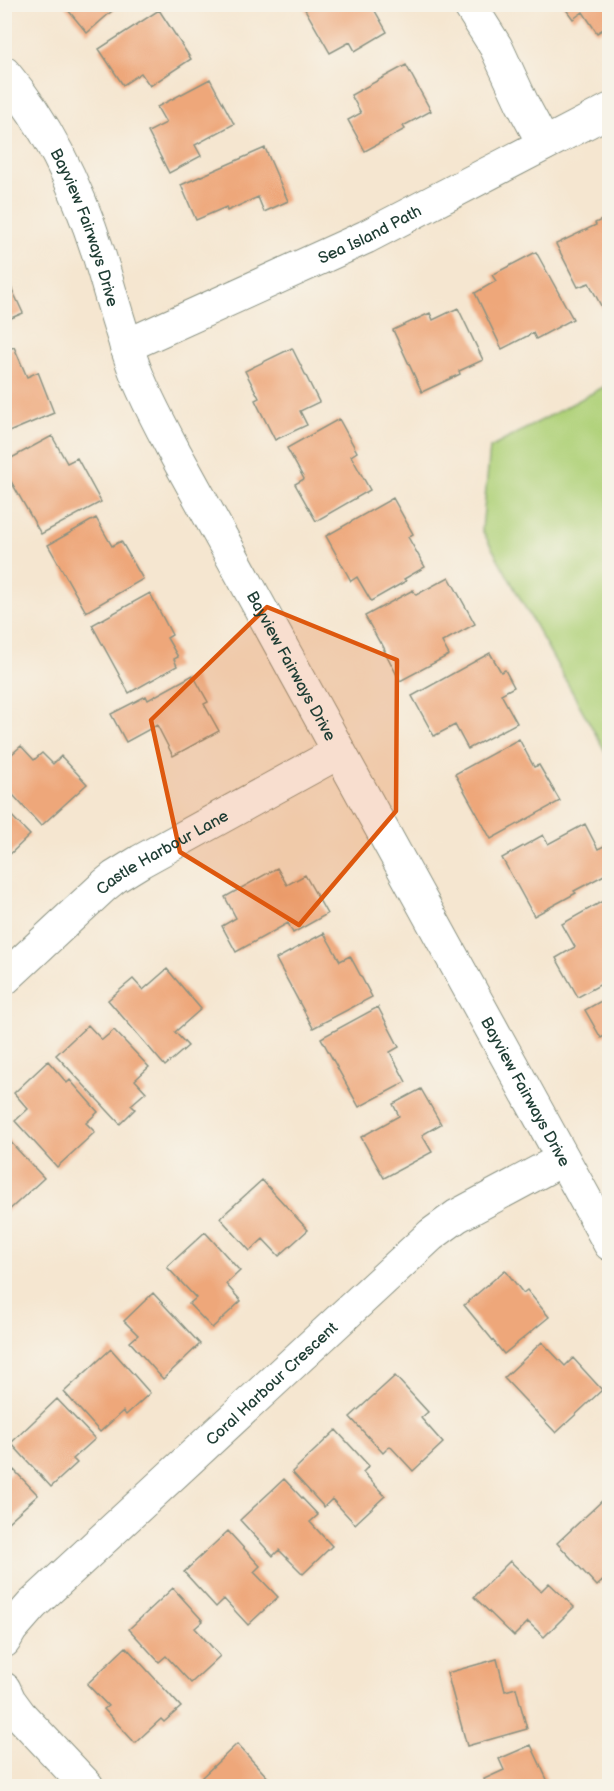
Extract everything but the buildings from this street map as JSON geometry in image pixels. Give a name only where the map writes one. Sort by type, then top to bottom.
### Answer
[{"type":"street","points":[[469,4],[496,47],[544,144]]},
{"type":"street","name":"Bayview Fairways Drive","points":[[4,73],[45,131],[70,177],[99,255],[126,346],[148,400],[176,455],[609,1244]]},
{"type":"street","name":"Sea Island Path","points":[[126,346],[366,237],[609,110]]},
{"type":"street","name":"Castle Harbour Lane","points":[[4,979],[105,885],[127,868],[339,752]]},
{"type":"street","name":"Coral Harbour Crescent","points":[[4,1641],[11,1629],[32,1605],[431,1235],[457,1216],[563,1158]]},
{"type":"street","points":[[4,1689],[20,1715],[87,1786]]},
{"type":"highlighted area","points":[[267,607],[397,660],[396,811],[299,925],[180,852],[151,720]]},
{"type":"green space","points":[[609,384],[609,758],[482,530],[490,448]]}]
